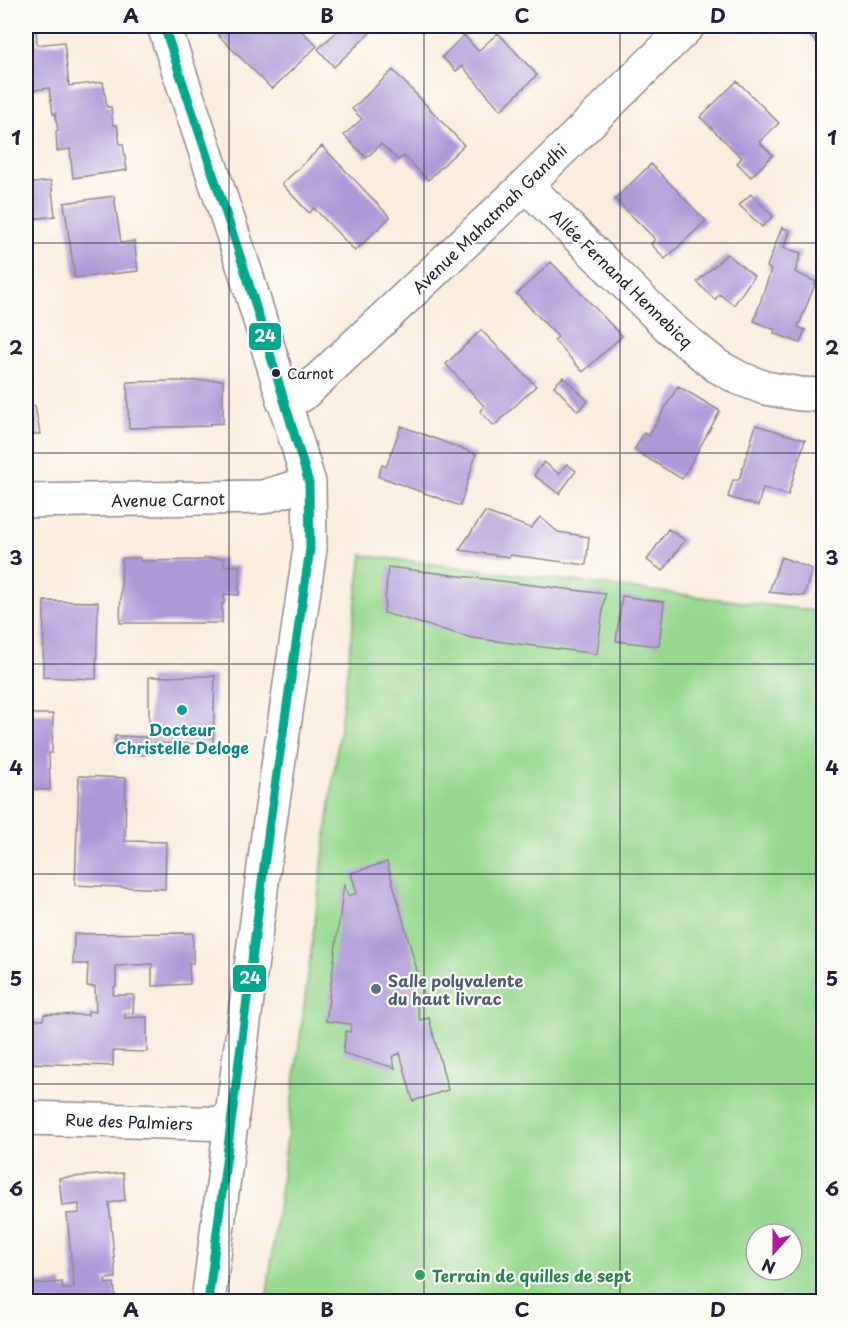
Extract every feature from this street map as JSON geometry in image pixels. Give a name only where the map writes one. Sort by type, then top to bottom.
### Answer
[{"type":"street","points":[[164,26],[246,274],[309,483],[310,549],[269,828],[208,1302]]},
{"type":"street","name":"Avenue Mahatmah Gandhi","points":[[283,401],[302,395],[526,185],[688,26]]},
{"type":"street","name":"Allée Fernand Hennebicq","points":[[526,185],[670,328],[717,366],[765,388],[800,394],[824,395]]},
{"type":"street","name":"Avenue Carnot","points":[[26,501],[263,498],[309,483]]},
{"type":"street","name":"Rue des Palmiers","points":[[26,1118],[232,1124]]},
{"type":"green space","points":[[362,555],[823,612],[823,1301],[266,1302]]},
{"type":"building","points":[[26,26],[36,26],[37,45],[64,42],[69,86],[103,82],[107,107],[111,107],[113,125],[117,125],[120,144],[123,144],[127,170],[73,178],[70,149],[57,151],[56,131],[58,131],[49,88],[26,91]]},
{"type":"building","points":[[227,26],[297,26],[317,46],[272,89],[218,35]]},
{"type":"building","points":[[343,26],[362,26],[370,33],[334,67],[318,49]]},
{"type":"building","points":[[800,26],[824,26],[824,50]]},
{"type":"building","points":[[498,33],[537,75],[501,110],[462,66],[456,71],[442,57],[464,35],[478,51]]},
{"type":"building","points":[[393,70],[464,145],[428,180],[404,156],[398,160],[381,144],[366,158],[344,135],[362,119],[352,109]]},
{"type":"building","points":[[737,81],[779,123],[759,142],[773,155],[751,177],[737,163],[742,158],[700,117]]},
{"type":"building","points":[[322,146],[390,217],[355,251],[314,208],[309,213],[282,184]]},
{"type":"building","points":[[651,164],[706,221],[665,259],[651,244],[655,239],[615,199]]},
{"type":"building","points":[[51,181],[55,216],[26,220],[26,184]]},
{"type":"building","points":[[751,194],[773,216],[762,227],[739,205]]},
{"type":"building","points":[[114,196],[121,243],[134,241],[138,271],[75,278],[64,203]]},
{"type":"building","points":[[782,227],[790,231],[784,248],[801,253],[795,272],[816,282],[798,327],[805,330],[800,343],[774,333],[775,330],[754,321],[771,270],[767,267]]},
{"type":"building","points":[[727,254],[754,276],[734,305],[719,294],[715,300],[697,282]]},
{"type":"building","points":[[551,262],[622,336],[583,372],[554,340],[558,337],[517,294]]},
{"type":"building","points":[[481,330],[536,386],[494,426],[480,411],[484,406],[446,364]]},
{"type":"building","points":[[563,377],[588,401],[578,411],[554,386]]},
{"type":"building","points":[[223,380],[223,423],[209,424],[210,426],[129,428],[127,382]]},
{"type":"building","points":[[678,386],[720,411],[682,479],[634,450],[644,433],[649,436]]},
{"type":"building","points":[[26,406],[35,406],[40,434],[26,434]]},
{"type":"building","points":[[756,425],[805,440],[788,495],[763,488],[758,506],[728,497],[733,480],[739,480]]},
{"type":"building","points":[[401,426],[476,454],[460,506],[378,476],[382,465],[386,467]]},
{"type":"building","points":[[544,462],[559,474],[567,464],[576,471],[559,494],[534,475]]},
{"type":"building","points":[[485,512],[531,528],[540,517],[558,532],[589,537],[586,565],[459,550]]},
{"type":"building","points":[[668,529],[685,540],[663,571],[647,560]]},
{"type":"building","points":[[781,557],[812,569],[804,596],[769,592]]},
{"type":"building","points":[[122,558],[140,558],[140,561],[224,558],[224,566],[239,566],[239,595],[224,594],[222,623],[120,623]]},
{"type":"building","points":[[388,567],[605,594],[597,654],[472,638],[384,613]]},
{"type":"building","points":[[622,596],[664,602],[659,646],[616,641]]},
{"type":"building","points":[[44,601],[98,602],[96,679],[43,677]]},
{"type":"building","name":"Docteur Christelle Deloge","points":[[215,676],[213,744],[149,743],[149,677]]},
{"type":"building","points":[[26,714],[53,714],[52,753],[49,753],[50,790],[26,789]]},
{"type":"building","points":[[115,736],[146,737],[145,755],[115,754]]},
{"type":"building","points":[[79,776],[126,778],[125,841],[166,842],[165,889],[75,885]]},
{"type":"building","name":"Salle polyvalente du haut livrac","points":[[387,862],[426,1003],[417,1006],[420,1020],[429,1018],[448,1090],[413,1101],[400,1053],[392,1057],[395,1068],[343,1053],[346,1031],[350,1032],[351,1024],[326,1021],[344,884],[348,896],[357,893],[351,873]]},
{"type":"building","points":[[193,933],[193,963],[189,963],[190,984],[152,986],[152,964],[116,966],[116,986],[113,995],[134,995],[133,1013],[125,1012],[125,1018],[147,1017],[147,1052],[113,1051],[113,1066],[26,1063],[26,1019],[43,1020],[44,1014],[88,1015],[88,1011],[96,1012],[95,987],[87,986],[88,964],[73,964],[74,934]]},
{"type":"building","points":[[123,1173],[125,1200],[109,1203],[116,1278],[105,1279],[106,1284],[114,1283],[116,1302],[26,1302],[26,1285],[62,1282],[63,1289],[74,1288],[67,1214],[79,1213],[79,1204],[62,1206],[59,1178]]},
{"type":"transit line","name":"24","points":[[164,26],[246,274],[309,483],[310,549],[269,828],[208,1302]]},
{"type":"place","name":"Carnot","points":[[276,373]]},
{"type":"place","name":"Docteur Christelle Deloge","points":[[182,710]]},
{"type":"place","name":"Salle polyvalente du haut livrac","points":[[376,989]]},
{"type":"place","name":"Terrain de quilles de sept","points":[[420,1275]]}]
